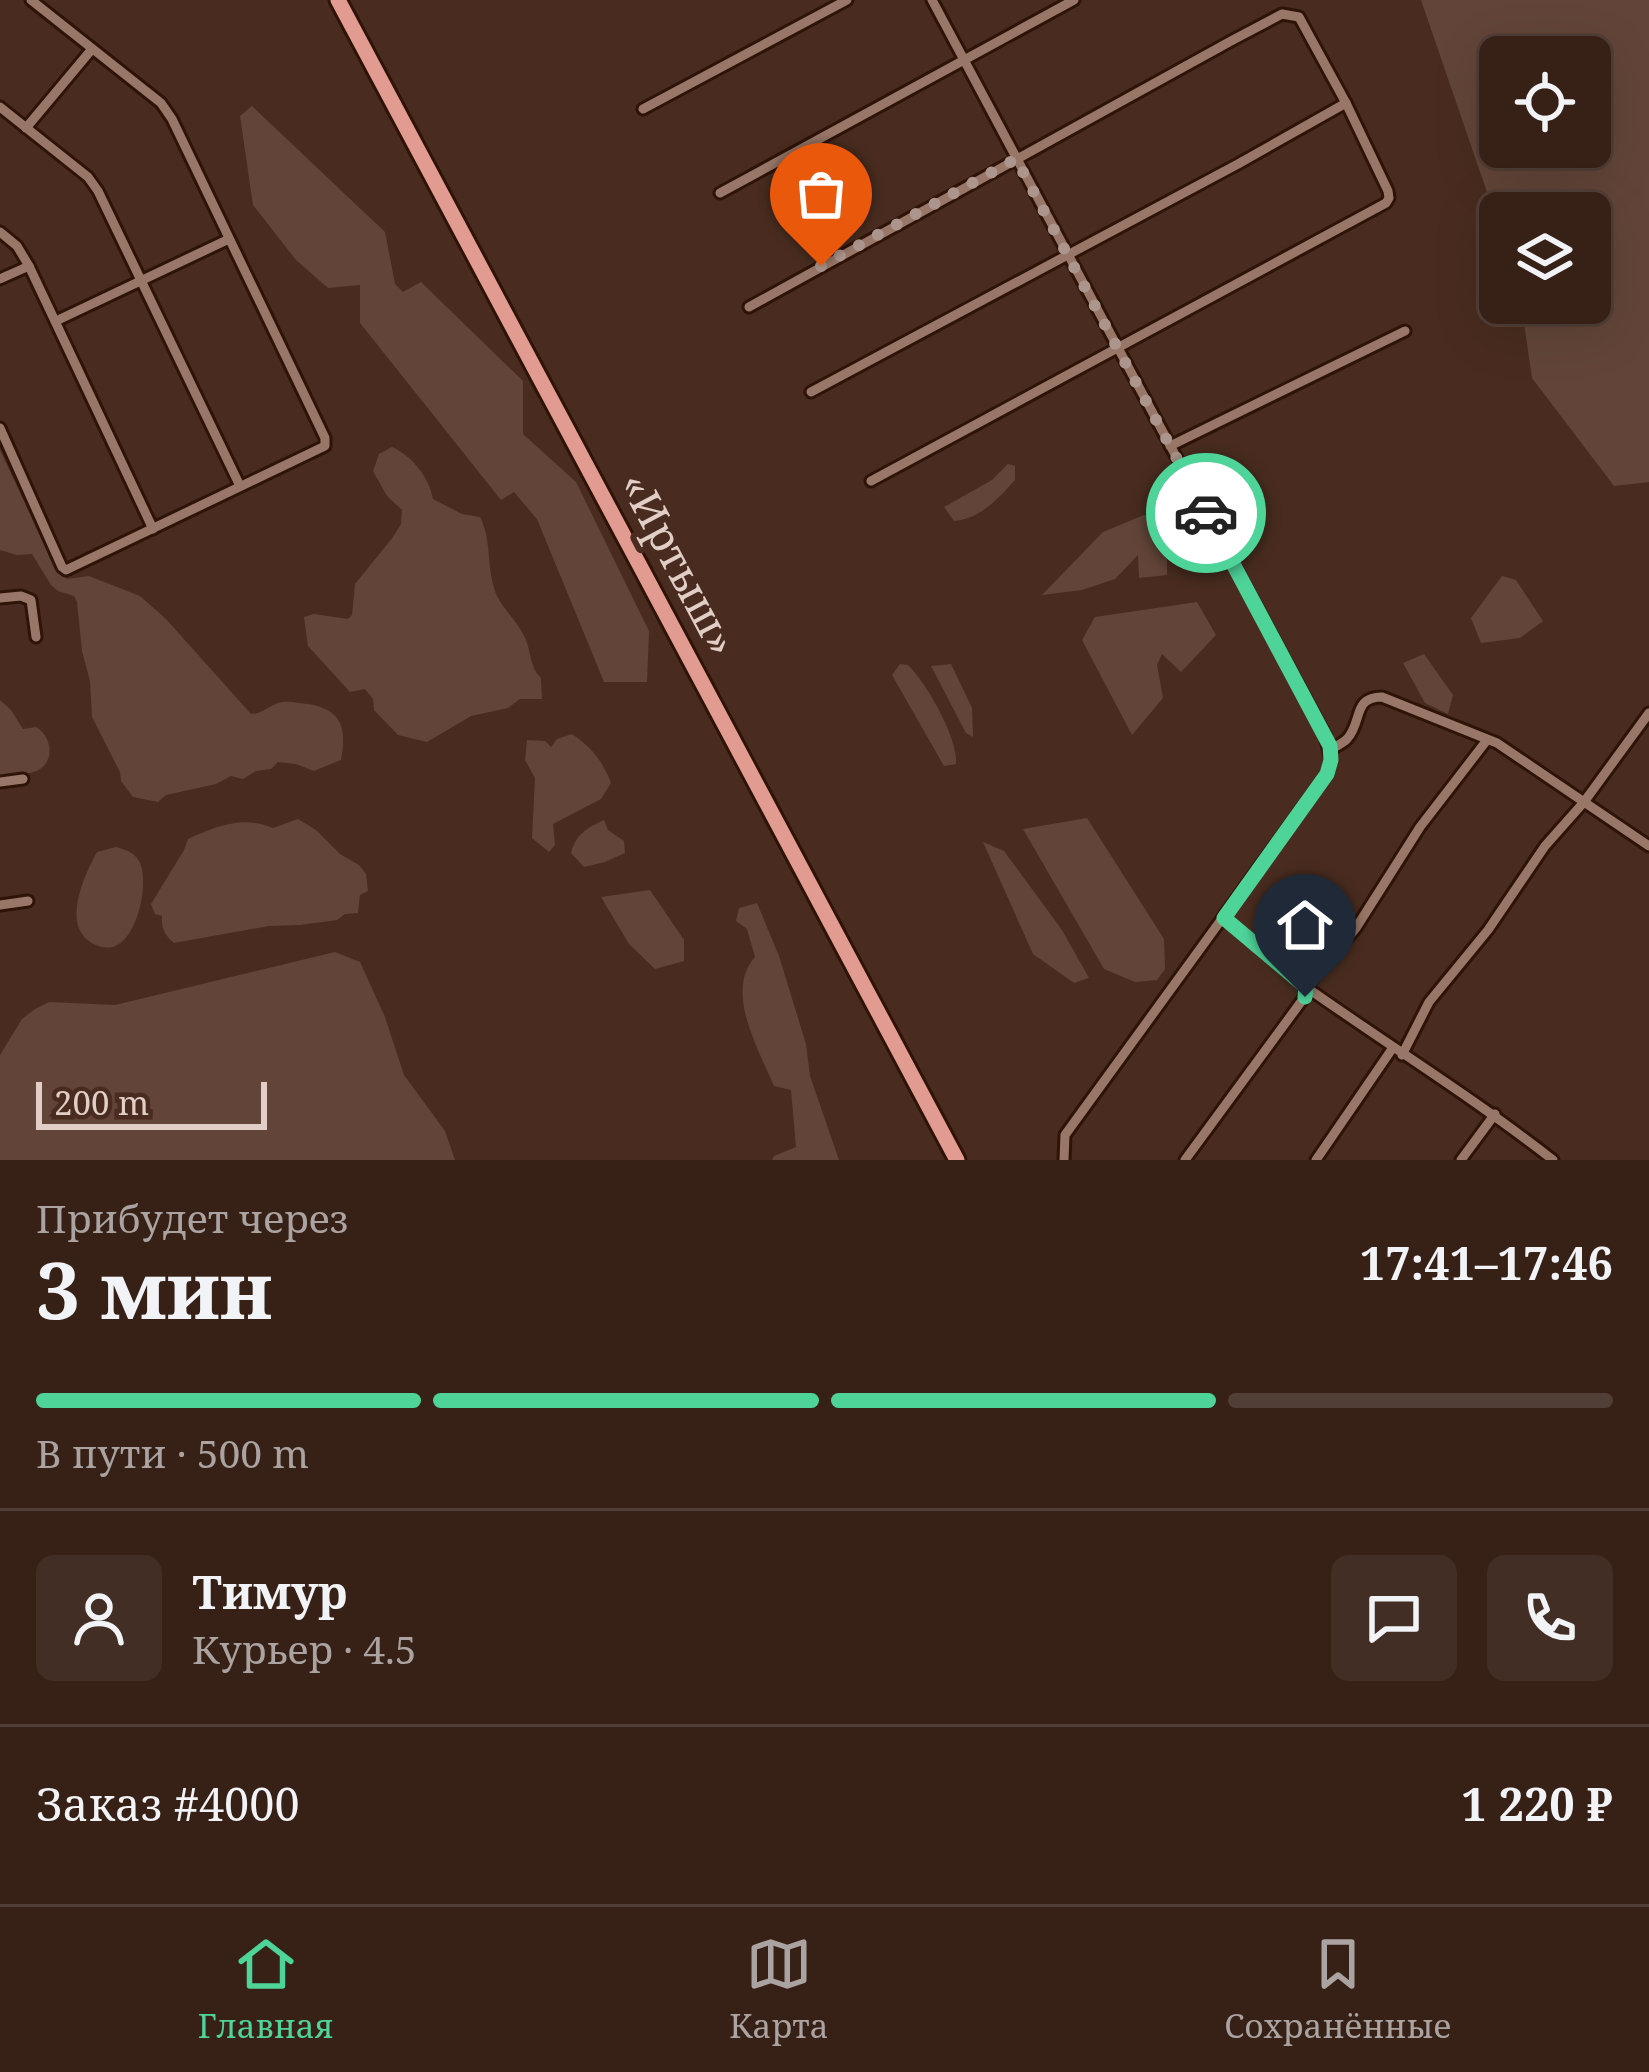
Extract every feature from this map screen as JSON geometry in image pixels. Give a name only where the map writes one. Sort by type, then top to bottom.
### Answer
[{"type":"highway","name":"«Иртыш»","points":[[338,0],[957,1160]]},
{"type":"street","points":[[0,428],[62,567],[72,569],[325,446],[172,119],[161,103],[32,0]]},
{"type":"street","points":[[643,109],[847,0]]},
{"type":"street","points":[[932,0],[1330,750],[1327,774],[1065,1135],[1064,1160]]},
{"type":"street","points":[[720,193],[1074,0]]},
{"type":"street","points":[[749,307],[1282,14],[1298,17],[1346,103],[1389,198],[1386,203],[871,482]]},
{"type":"street","points":[[26,128],[92,49]]},
{"type":"street","points":[[811,392],[1346,103]]},
{"type":"street","points":[[0,106],[88,177],[240,486]]},
{"type":"street","points":[[0,232],[17,246],[29,266],[153,529]]},
{"type":"street","points":[[56,321],[229,239]]},
{"type":"street","points":[[0,279],[29,266]]},
{"type":"street","points":[[1170,446],[1405,331]]},
{"type":"street","points":[[0,598],[32,600],[36,637]]},
{"type":"street","points":[[1330,750],[1352,733],[1364,702],[1382,697],[1497,743],[1649,846]]},
{"type":"street","points":[[1316,1160],[1545,846],[1584,802],[1649,713]]},
{"type":"street","points":[[1185,1160],[1305,997],[1306,987],[1357,928],[1420,827],[1487,740]]},
{"type":"street","points":[[0,782],[23,778]]},
{"type":"street","points":[[0,905],[28,901]]},
{"type":"street","points":[[1224,918],[1306,987],[1495,1114],[1553,1160]]},
{"type":"street","points":[[1461,1160],[1495,1114]]},
{"type":"shaded area","points":[[1421,0],[1649,0],[1649,482],[1614,486],[1532,378],[1524,324],[1611,324],[1611,192],[1487,192]]},
{"type":"shaded area","points":[[252,106],[385,232],[395,284],[403,292],[421,282],[523,381],[523,434],[576,482],[649,631],[647,682],[604,682],[537,519],[514,492],[501,500],[360,323],[360,285],[328,288],[296,260],[253,205],[240,116]]},
{"type":"shaded area","points":[[392,447],[418,468],[433,499],[462,514],[480,517],[495,591],[523,634],[541,678],[542,699],[520,699],[508,708],[471,716],[427,742],[398,735],[374,710],[365,689],[350,692],[308,646],[304,617],[348,619],[355,584],[401,524],[402,510],[387,496],[373,471],[379,454]]},
{"type":"shaded area","points":[[0,450],[55,567],[67,579],[89,576],[140,596],[251,714],[285,702],[328,710],[342,730],[341,760],[314,771],[278,762],[243,779],[231,776],[166,795],[158,802],[133,797],[92,717],[74,596],[51,585],[32,554],[0,550]]},
{"type":"shaded area","points":[[1008,464],[1015,466],[1015,480],[1002,494],[980,512],[954,521],[944,507],[992,480]]},
{"type":"shaded area","points":[[1151,515],[1167,548],[1167,575],[1139,578],[1138,555],[1115,579],[1082,590],[1042,595],[1103,532]]},
{"type":"shaded area","points":[[1502,576],[1516,580],[1543,621],[1520,638],[1481,643],[1471,618]]},
{"type":"shaded area","points":[[1197,602],[1216,635],[1181,672],[1162,654],[1157,665],[1163,698],[1132,735],[1082,640],[1095,617]]},
{"type":"shaded area","points":[[1424,654],[1453,695],[1448,714],[1425,703],[1403,663]]},
{"type":"shaded area","points":[[900,664],[908,665],[932,698],[947,726],[956,764],[944,766],[892,675]]},
{"type":"shaded area","points":[[951,664],[972,708],[973,737],[966,733],[931,666]]},
{"type":"shaded area","points":[[0,700],[23,729],[36,727],[45,735],[49,753],[40,769],[0,777]]},
{"type":"shaded area","points":[[572,734],[596,755],[611,783],[601,799],[553,824],[555,845],[549,852],[532,838],[535,778],[525,760],[527,740],[545,741],[551,747],[557,739]]},
{"type":"shaded area","points":[[1087,818],[1164,939],[1165,969],[1157,980],[1135,982],[1104,969],[1023,829]]},
{"type":"shaded area","points":[[298,819],[366,874],[368,891],[360,895],[358,913],[174,943],[168,937],[162,916],[155,914],[151,904],[188,839],[230,824],[251,822],[273,828]]},
{"type":"shaded area","points":[[604,820],[608,830],[624,841],[625,853],[584,867],[571,853],[573,846],[583,832]]},
{"type":"shaded area","points":[[983,842],[1004,851],[1062,930],[1089,978],[1074,983],[1033,954]]},
{"type":"shaded area","points":[[116,847],[139,861],[142,895],[130,932],[115,946],[105,947],[85,937],[79,927],[78,902],[97,852]]},
{"type":"shaded area","points":[[650,890],[684,940],[684,961],[655,969],[629,944],[601,897]]},
{"type":"shaded area","points":[[757,903],[779,956],[806,1044],[810,1076],[839,1160],[772,1160],[796,1147],[791,1090],[774,1086],[743,1003],[746,971],[755,957],[747,929],[736,921],[739,908]]},
{"type":"shaded area","points":[[335,952],[360,962],[404,1075],[445,1131],[455,1160],[0,1160],[0,1055],[22,1019],[35,1009],[49,1002],[115,1005]]},
{"type":"way so far","points":[[821,266],[1016,159],[1206,513]]},
{"type":"route","points":[[1206,513],[1330,746],[1327,774],[1224,918],[1306,987],[1305,997]]}]
